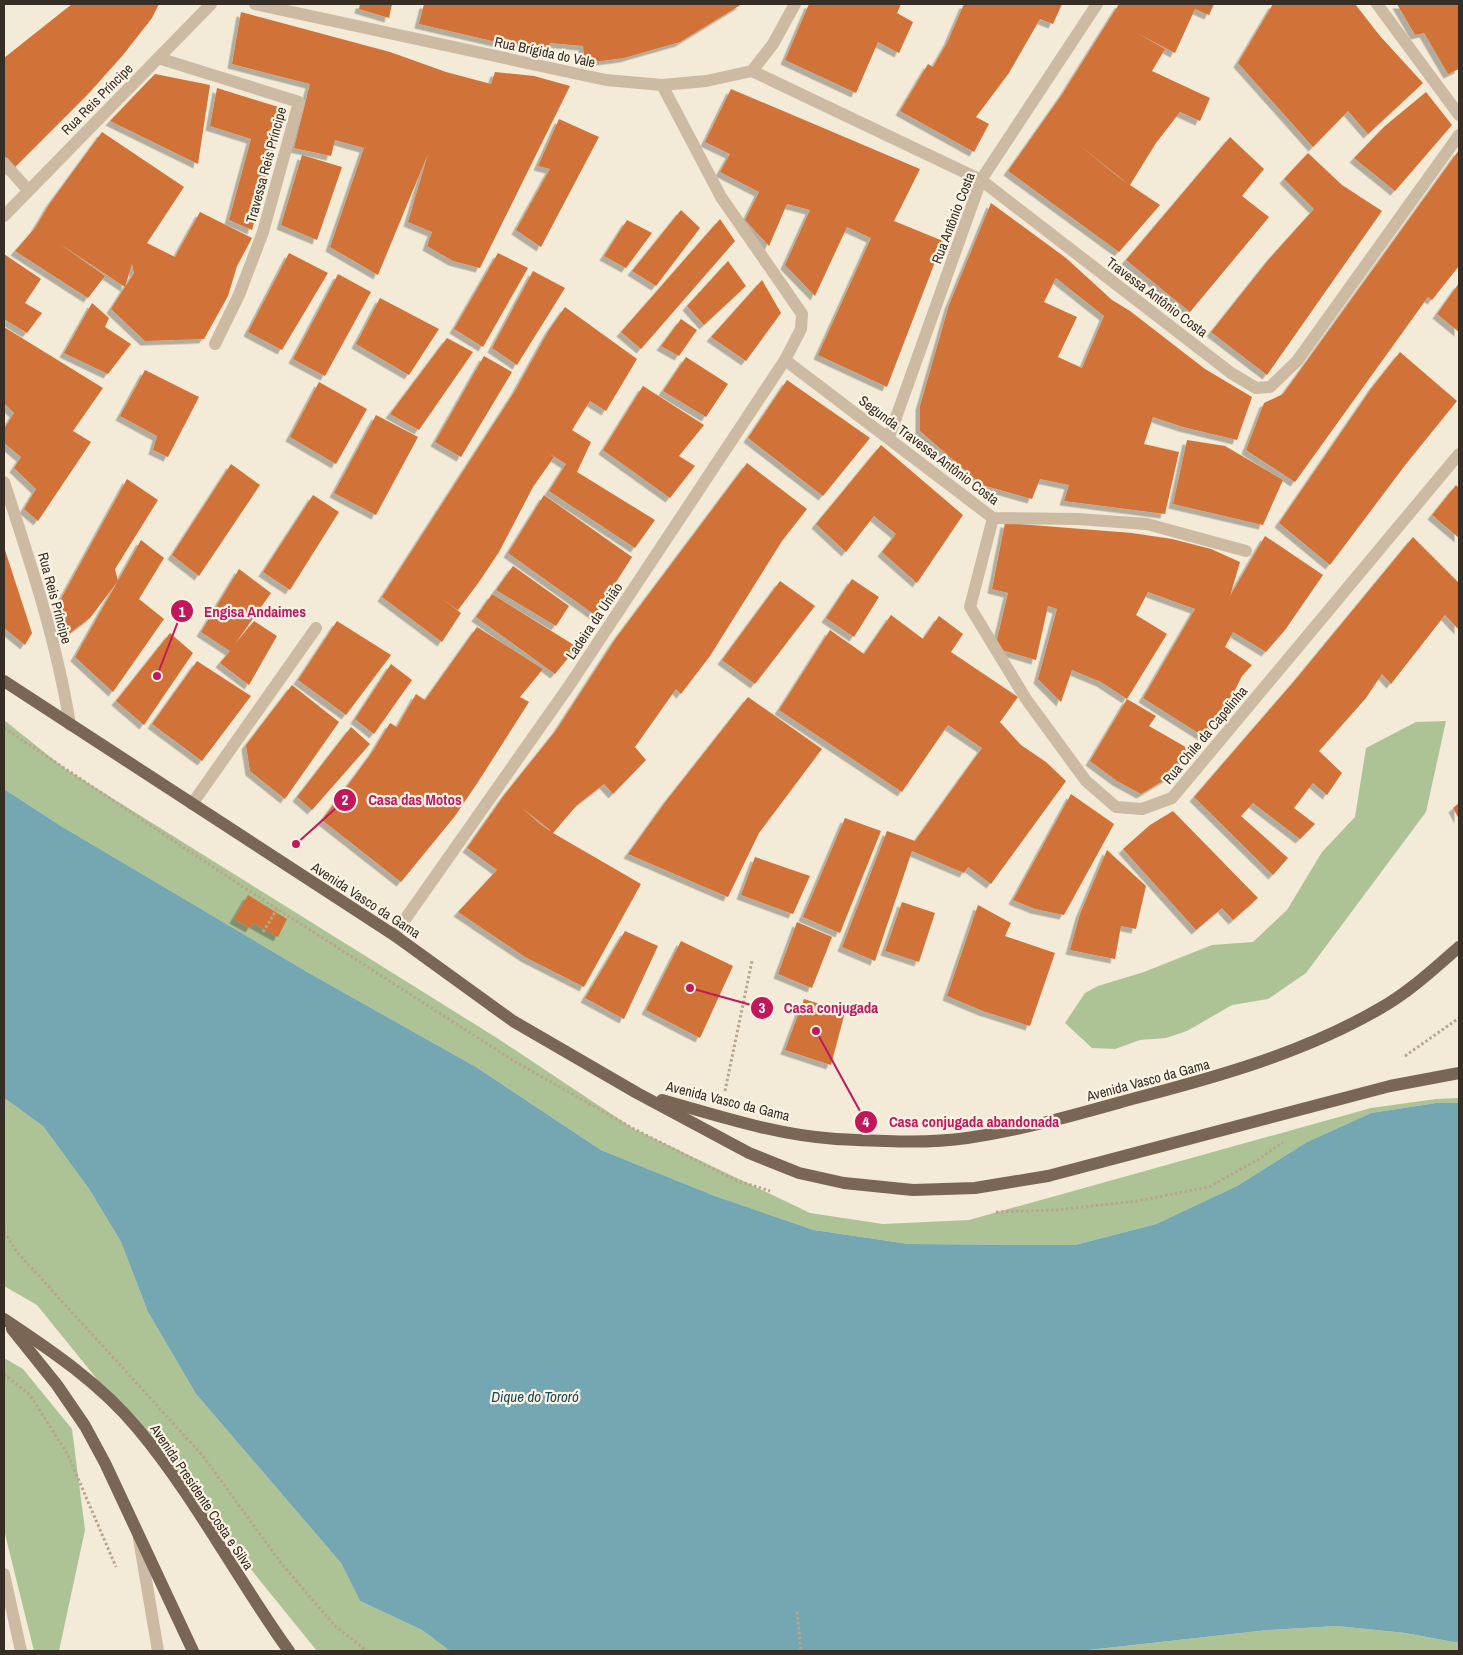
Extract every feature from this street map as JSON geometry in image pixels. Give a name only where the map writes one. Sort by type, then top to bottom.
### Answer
[{"type":"main road","name":"Avenida Vasco da Gama","points":[[4,681],[394,935],[514,1021],[637,1093],[749,1153],[799,1173],[844,1183],[913,1190],[975,1188],[1048,1176],[1390,1086],[1459,1073]]},
{"type":"main road","name":"Avenida Vasco da Gama","points":[[637,1093],[764,1128],[833,1139],[893,1141],[966,1139],[1089,1111],[1234,1072],[1320,1038],[1380,1009],[1423,978],[1459,947]]},
{"type":"main road","points":[[4,1320],[57,1385],[85,1426],[106,1463],[193,1651]]},
{"type":"main road","name":"Avenida Presidente Costa e Silva","points":[[4,1320],[71,1365],[107,1396],[138,1429],[174,1476],[263,1616],[289,1651]]},
{"type":"street","name":"Rua Reis Príncipe","points":[[4,216],[211,4]]},
{"type":"street","name":"Rua Brígida do Vale","points":[[255,4],[606,80],[662,85],[706,81],[752,71]]},
{"type":"street","points":[[752,71],[773,44],[794,4]]},
{"type":"street","name":"Rua Antônio Costa","points":[[889,437],[981,180],[1097,4]]},
{"type":"street","points":[[1377,4],[1459,115]]},
{"type":"street","name":"Travessa Reis Príncipe","points":[[158,58],[299,102],[263,232],[239,295],[215,344]]},
{"type":"street","name":"Travessa Antônio Costa","points":[[752,71],[981,180],[1231,373],[1256,388],[1270,387],[1297,361],[1459,135]]},
{"type":"street","name":"Ladeira da União","points":[[394,935],[569,686],[785,360],[801,329],[802,314],[721,197],[662,85]]},
{"type":"street","points":[[4,163],[28,190]]},
{"type":"street","name":"Segunda Travessa Antônio Costa","points":[[785,360],[889,437],[993,518],[1078,519],[1147,524],[1246,551]]},
{"type":"street","name":"Rua Chile da Capelinha","points":[[993,518],[970,607],[1026,699],[1086,781],[1116,807],[1142,809],[1172,798],[1459,454]]},
{"type":"street","name":"Rua Reis Príncipe","points":[[4,482],[36,580],[65,694],[70,725]]},
{"type":"street","points":[[192,804],[316,628]]},
{"type":"street","points":[[137,1532],[158,1651]]},
{"type":"street","points":[[4,1574],[21,1651]]},
{"type":"path","points":[[4,728],[277,909],[514,1061],[634,1130],[735,1180],[778,1193]]},
{"type":"path","points":[[263,932],[277,909]]},
{"type":"path","points":[[724,1094],[752,961]]},
{"type":"path","points":[[1403,1058],[1459,1018]]},
{"type":"path","points":[[987,1212],[1056,1210],[1137,1201],[1209,1187],[1259,1159],[1291,1136]]},
{"type":"path","points":[[4,1374],[30,1395],[68,1455],[120,1576]]},
{"type":"path","points":[[281,1563],[334,1625],[367,1651]]},
{"type":"path","points":[[797,1612],[801,1651]]},
{"type":"green space","points":[[4,720],[64,768],[497,1038],[634,1129],[810,1213],[883,1224],[969,1220],[1371,1108],[1436,1099],[1459,1098],[1459,1103],[1436,1103],[1371,1113],[1307,1142],[1237,1186],[1156,1224],[1075,1245],[909,1244],[814,1230],[715,1196],[601,1150],[476,1067],[309,973],[61,826],[4,789]]},
{"type":"green space","points":[[1446,721],[1426,812],[1306,973],[1268,999],[1232,1005],[1187,1031],[1166,1038],[1140,1040],[1115,1049],[1092,1048],[1065,1023],[1085,993],[1098,986],[1144,972],[1212,945],[1253,942],[1287,910],[1322,852],[1355,817],[1366,748],[1416,722]]},
{"type":"green space","points":[[4,1098],[43,1126],[89,1189],[121,1242],[148,1312],[196,1394],[341,1563],[360,1601],[422,1630],[450,1651],[317,1651],[37,1305],[4,1286]]},
{"type":"green space","points":[[4,1358],[23,1369],[72,1429],[85,1530],[59,1651],[34,1651],[4,1530]]},
{"type":"green space","points":[[1337,1626],[1405,1633],[1459,1643],[1459,1651],[1080,1651],[1268,1630]]},
{"type":"water","name":"Dique do Tororó","points":[[4,789],[61,826],[309,973],[476,1067],[601,1150],[715,1196],[814,1230],[909,1244],[1075,1245],[1156,1224],[1237,1186],[1307,1142],[1371,1113],[1436,1103],[1459,1103],[1459,1643],[1405,1633],[1337,1626],[1268,1630],[1080,1651],[450,1651],[422,1630],[360,1601],[341,1563],[196,1394],[148,1312],[121,1242],[89,1189],[43,1126],[4,1098]]},
{"type":"building","points":[[72,4],[159,4],[152,18],[123,55],[89,93],[11,171],[4,163],[4,58]]},
{"type":"building","points":[[360,4],[392,4],[389,18],[359,9]]},
{"type":"building","points":[[424,4],[742,4],[680,42],[624,58],[585,63],[583,46],[550,43],[549,54],[419,24]]},
{"type":"building","points":[[809,4],[901,4],[897,13],[913,22],[899,53],[878,42],[856,93],[785,60]]},
{"type":"building","points":[[964,4],[1062,4],[1053,24],[1040,19],[1009,73],[976,117],[989,124],[974,152],[900,111],[928,64],[933,67],[948,41]]},
{"type":"building","points":[[1119,4],[1214,4],[1209,15],[1195,9],[1175,53],[1137,33],[1165,49],[1152,71],[1210,98],[1200,121],[1180,112],[1156,143],[1130,185],[1160,205],[1119,252],[1008,171],[1063,93]],"holes":[[[1077,143],[1128,184],[1117,176]]]},
{"type":"building","points":[[1273,4],[1355,4],[1380,36],[1423,83],[1368,134],[1348,111],[1313,147],[1238,63]]},
{"type":"building","points":[[1397,4],[1459,4],[1459,69],[1448,74],[1424,33],[1415,35]]},
{"type":"building","points":[[241,12],[390,52],[446,72],[491,84],[495,72],[534,76],[570,86],[480,268],[453,261],[427,246],[432,232],[408,222],[428,154],[378,275],[330,247],[364,148],[335,140],[331,156],[294,148],[310,84],[232,64]]},
{"type":"building","points":[[155,74],[210,85],[198,164],[110,121]]},
{"type":"building","points":[[217,88],[285,109],[252,230],[229,220],[251,139],[210,126]]},
{"type":"building","points":[[731,89],[920,169],[894,221],[943,241],[887,387],[818,355],[871,238],[847,227],[815,296],[785,265],[810,210],[787,204],[769,246],[745,220],[759,192],[720,172],[730,154],[705,142]]},
{"type":"building","points":[[1426,92],[1452,125],[1395,191],[1354,158],[1385,126]]},
{"type":"building","points":[[559,119],[599,137],[541,247],[516,230],[550,169],[538,166]]},
{"type":"building","points":[[102,132],[184,187],[147,243],[175,257],[200,212],[252,238],[237,266],[228,296],[204,339],[145,341],[111,309],[125,287],[60,244],[105,276],[88,298],[15,251],[35,228],[50,203]],"holes":[[[132,264],[134,273],[125,287]]]},
{"type":"building","points":[[1230,137],[1264,169],[1242,196],[1269,217],[1190,312],[1126,260]]},
{"type":"building","points":[[1459,150],[1459,266],[1432,300],[1428,297],[1295,482],[1246,450],[1264,403],[1283,394]]},
{"type":"building","points":[[1308,153],[1342,185],[1382,211],[1267,375],[1211,332],[1269,259],[1314,209],[1284,179]]},
{"type":"building","points":[[302,155],[342,167],[317,240],[281,225]]},
{"type":"building","points":[[991,203],[1066,258],[1112,300],[1130,311],[1205,369],[1252,397],[1237,440],[1183,427],[1153,417],[1144,444],[1179,452],[1165,514],[1064,501],[1069,485],[1040,479],[1032,499],[982,485],[920,431],[920,406],[949,305]],"holes":[[[1056,278],[1104,316],[1082,368],[1058,357],[1077,317],[1044,302]]]},
{"type":"building","points":[[681,210],[700,228],[656,286],[632,271]]},
{"type":"building","points":[[720,219],[735,241],[641,349],[621,332]]},
{"type":"building","points":[[627,220],[652,233],[626,268],[604,256]]},
{"type":"building","points":[[289,253],[328,273],[282,350],[248,332]]},
{"type":"building","points":[[498,253],[528,268],[483,347],[454,329]]},
{"type":"building","points":[[4,254],[41,279],[25,303],[42,313],[27,333],[4,319]]},
{"type":"building","points":[[728,261],[746,286],[704,325],[687,306]]},
{"type":"building","points":[[533,271],[565,288],[517,365],[492,348]]},
{"type":"building","points":[[338,274],[371,292],[325,376],[293,359]]},
{"type":"building","points":[[762,280],[781,313],[746,361],[711,337]]},
{"type":"building","points":[[1459,283],[1459,332],[1437,314]]},
{"type":"building","points":[[380,298],[439,329],[409,375],[356,344]]},
{"type":"building","points":[[92,303],[109,318],[105,327],[131,344],[108,374],[64,353]]},
{"type":"building","points":[[565,307],[637,359],[606,411],[590,401],[572,430],[591,442],[577,472],[655,520],[635,548],[549,491],[566,464],[547,452],[554,457],[533,487],[499,552],[479,582],[458,610],[441,598],[461,613],[442,642],[382,597],[515,391],[549,330]]},
{"type":"building","points":[[681,319],[697,330],[679,356],[661,346]]},
{"type":"building","points":[[4,327],[103,388],[73,431],[91,442],[38,521],[24,509],[36,489],[14,468],[21,457],[4,443],[4,429],[14,413],[4,403]]},
{"type":"building","points":[[447,338],[473,352],[419,430],[390,414]]},
{"type":"building","points":[[1400,352],[1457,401],[1406,464],[1330,565],[1279,523],[1373,386]]},
{"type":"building","points":[[484,356],[512,372],[461,457],[435,442]]},
{"type":"building","points":[[686,357],[728,384],[706,417],[663,391]]},
{"type":"building","points":[[145,370],[199,397],[168,457],[153,450],[157,436],[120,416]]},
{"type":"building","points":[[787,380],[870,438],[823,496],[748,438]]},
{"type":"building","points":[[319,382],[367,409],[336,464],[290,437]]},
{"type":"building","points":[[643,386],[704,425],[679,456],[695,466],[670,498],[603,450]]},
{"type":"building","points":[[376,415],[418,437],[376,515],[334,493]]},
{"type":"building","points":[[1187,440],[1225,446],[1283,480],[1263,525],[1173,504]]},
{"type":"building","points":[[881,445],[963,515],[917,583],[882,552],[896,534],[874,516],[846,552],[816,524]]},
{"type":"building","points":[[747,463],[807,509],[782,541],[710,656],[681,694],[676,689],[635,747],[646,760],[613,794],[604,784],[577,805],[553,833],[641,884],[584,987],[525,957],[458,912],[497,870],[467,848],[505,794],[557,729],[616,638]],"holes":[[[521,807],[550,830],[540,824]]]},
{"type":"building","points":[[231,464],[260,485],[199,576],[172,555]]},
{"type":"building","points":[[127,479],[158,500],[115,569],[118,581],[90,618],[70,633],[56,608]]},
{"type":"building","points":[[1456,485],[1459,488],[1459,538],[1432,515]]},
{"type":"building","points":[[313,495],[339,512],[290,590],[263,572]]},
{"type":"building","points":[[544,495],[632,557],[595,615],[508,553]]},
{"type":"building","points":[[1005,523],[1132,533],[1172,539],[1211,549],[1240,562],[1230,596],[1265,536],[1323,575],[1285,630],[1266,652],[1233,632],[1225,647],[1252,665],[1242,676],[1229,702],[1206,738],[1143,698],[1195,609],[1148,592],[1136,615],[1167,634],[1127,699],[1101,682],[1072,670],[1061,702],[1038,679],[1057,609],[1048,606],[1036,660],[995,648],[1008,593],[992,589]]},
{"type":"building","points":[[1413,537],[1459,583],[1459,630],[1445,615],[1391,684],[1382,674],[1366,698],[1319,751],[1342,773],[1327,795],[1313,783],[1294,808],[1315,824],[1300,839],[1253,803],[1241,816],[1288,858],[1273,875],[1194,797],[1296,679]]},
{"type":"building","points":[[141,540],[164,558],[139,599],[164,619],[113,692],[75,657]]},
{"type":"building","points":[[4,547],[32,633],[25,645],[4,628]]},
{"type":"building","points":[[513,566],[569,606],[556,626],[496,590]]},
{"type":"building","points":[[239,569],[271,593],[235,644],[254,621],[277,636],[249,685],[220,663],[230,651],[201,632]]},
{"type":"building","points":[[852,579],[879,597],[854,637],[826,618]]},
{"type":"building","points":[[780,581],[815,606],[755,684],[722,660]]},
{"type":"building","points":[[492,594],[577,647],[555,674],[476,617]]},
{"type":"building","points":[[891,615],[923,639],[939,616],[963,634],[951,652],[1018,697],[1000,722],[1021,745],[1046,762],[1066,781],[991,884],[968,867],[964,873],[912,851],[875,961],[842,947],[887,831],[915,841],[982,748],[948,725],[902,792],[779,710],[830,630],[864,654]]},
{"type":"building","points":[[337,621],[391,655],[346,715],[298,680]]},
{"type":"building","points":[[477,627],[543,669],[520,697],[529,702],[478,782],[455,816],[401,882],[322,820],[373,751],[390,723],[397,727],[416,694],[425,700]]},
{"type":"building","points":[[170,633],[193,653],[144,725],[116,701]]},
{"type":"building","points":[[197,661],[251,696],[202,761],[152,724]]},
{"type":"building","points":[[391,664],[412,680],[374,734],[355,719]]},
{"type":"building","points":[[292,685],[339,722],[285,799],[250,771],[246,745]]},
{"type":"building","points":[[748,697],[822,749],[759,833],[728,897],[628,854],[666,801]]},
{"type":"building","points":[[1127,699],[1156,716],[1149,726],[1189,749],[1176,773],[1141,794],[1117,781],[1090,761]]},
{"type":"building","points":[[351,727],[370,744],[312,810],[297,797]]},
{"type":"building","points":[[1071,794],[1114,824],[1064,915],[1035,909],[1013,900]]},
{"type":"building","points":[[1459,803],[1459,819],[1453,808]]},
{"type":"building","points":[[1173,811],[1258,898],[1233,920],[1222,908],[1196,930],[1123,849],[1150,825]]},
{"type":"building","points":[[845,818],[881,831],[840,933],[803,917]]},
{"type":"building","points":[[1107,850],[1146,886],[1136,929],[1121,926],[1115,959],[1070,950],[1080,914]]},
{"type":"building","points":[[755,857],[810,876],[793,914],[741,895]]},
{"type":"building","points":[[248,895],[287,919],[278,937],[253,923],[250,928],[234,919]]},
{"type":"building","points":[[902,902],[935,913],[919,962],[885,951]]},
{"type":"building","points":[[978,905],[1011,923],[1005,936],[1055,953],[1030,1026],[983,1011],[947,996]]},
{"type":"building","points":[[797,922],[832,937],[812,988],[778,974]]},
{"type":"building","points":[[625,931],[658,946],[624,1019],[585,998]]},
{"type":"building","points":[[681,941],[733,966],[700,1038],[646,1010]]},
{"type":"building","points":[[804,999],[845,1012],[831,1065],[785,1050]]},
{"type":"place","name":"Engisa Andaimes","points":[[157,676]]},
{"type":"place","name":"Casa das Motos","points":[[296,844]]},
{"type":"place","name":"Casa conjugada","points":[[690,988]]},
{"type":"place","name":"Casa conjugada abandonada","points":[[816,1031]]}]
